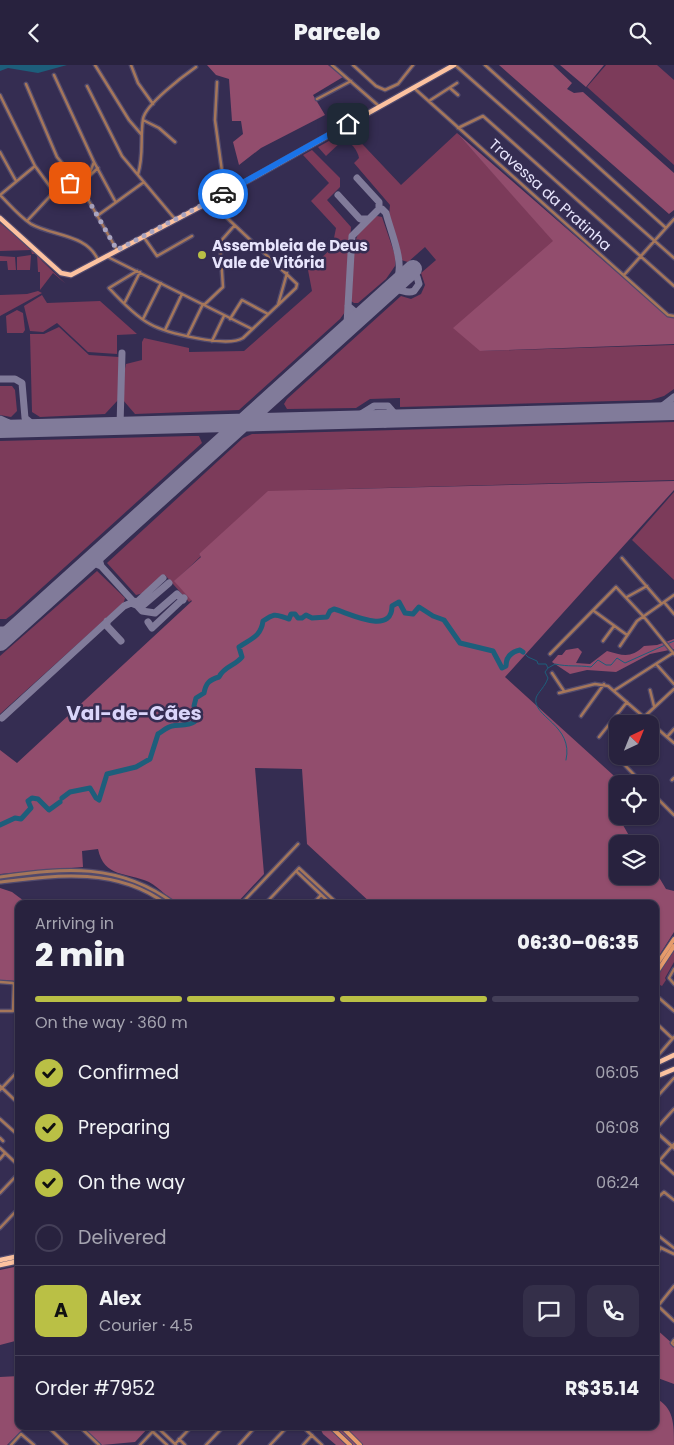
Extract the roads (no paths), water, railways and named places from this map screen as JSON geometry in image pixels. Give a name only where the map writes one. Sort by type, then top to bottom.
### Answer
[{"type":"main road","points":[[0,219],[66,276],[71,275],[215,199],[454,65]]},
{"type":"main road","points":[[659,961],[674,939]]},
{"type":"main road","points":[[659,969],[674,946]]},
{"type":"main road","points":[[659,1062],[674,1055]]},
{"type":"main road","points":[[659,1075],[674,1069]]},
{"type":"main road","points":[[0,1260],[15,1257]]},
{"type":"main road","points":[[0,1265],[15,1262]]},
{"type":"main road","points":[[334,1430],[350,1445]]},
{"type":"main road","points":[[345,1430],[360,1445]]},
{"type":"street","points":[[95,65],[130,120],[142,135]]},
{"type":"street","points":[[131,65],[142,89],[153,103]]},
{"type":"street","points":[[332,65],[380,107]]},
{"type":"street","points":[[353,65],[376,86],[385,90],[398,84],[413,65]]},
{"type":"street","points":[[454,65],[674,258]]},
{"type":"street","points":[[485,65],[666,229]]},
{"type":"street","points":[[138,174],[143,153],[144,114],[153,103],[196,67]]},
{"type":"street","points":[[54,75],[94,162],[115,201]]},
{"type":"street","points":[[317,99],[351,81]]},
{"type":"street","points":[[217,82],[215,120],[225,193]]},
{"type":"street","points":[[429,101],[457,83]]},
{"type":"street","points":[[26,84],[51,145],[62,164],[82,190],[117,250]]},
{"type":"street","points":[[87,86],[122,156],[176,219]]},
{"type":"street","name":"Travessa da Pratinha","points":[[413,87],[668,315],[674,316]]},
{"type":"street","points":[[450,88],[458,95]]},
{"type":"street","points":[[0,95],[35,166],[54,192]]},
{"type":"street","points":[[458,128],[483,116],[674,286]]},
{"type":"street","points":[[143,121],[159,128],[175,142]]},
{"type":"street","points":[[0,152],[16,181]]},
{"type":"street","points":[[82,190],[94,162]]},
{"type":"street","points":[[35,166],[0,195],[27,221],[37,227],[72,237],[94,253],[98,260]]},
{"type":"street","points":[[88,177],[98,168]]},
{"type":"street","points":[[27,221],[54,192],[76,181]]},
{"type":"street","points":[[97,216],[115,201],[144,182]]},
{"type":"street","points":[[139,271],[109,289],[142,319],[165,330],[212,341],[240,340],[278,306],[297,286],[287,273],[234,226],[215,199]]},
{"type":"street","points":[[624,275],[674,219]]},
{"type":"street","points":[[188,335],[203,305],[223,287],[220,242],[234,226]]},
{"type":"street","points":[[143,237],[157,256],[192,236]]},
{"type":"street","points":[[107,256],[252,329]]},
{"type":"street","points":[[125,303],[139,271]]},
{"type":"street","points":[[278,306],[287,273]]},
{"type":"street","points":[[142,319],[161,283]]},
{"type":"street","points":[[165,330],[182,294]]},
{"type":"street","points":[[230,319],[242,300],[268,314]]},
{"type":"street","points":[[212,341],[224,316]]},
{"type":"street","points":[[622,558],[674,614]]},
{"type":"street","points":[[627,597],[647,586]]},
{"type":"street","points":[[550,654],[594,611],[614,587],[618,587],[674,653],[614,690]]},
{"type":"street","points":[[620,646],[637,621],[674,595]]},
{"type":"street","points":[[594,611],[627,636]]},
{"type":"street","points":[[603,641],[614,626]]},
{"type":"street","points":[[657,665],[674,684]]},
{"type":"street","points":[[552,673],[564,691]]},
{"type":"street","points":[[559,693],[595,684],[604,685],[614,690],[642,715]]},
{"type":"street","points":[[581,716],[604,685]]},
{"type":"street","points":[[646,715],[674,689]]},
{"type":"street","points":[[650,690],[654,706]]},
{"type":"street","points":[[599,737],[627,702]]},
{"type":"street","points":[[667,737],[674,729]]},
{"type":"street","points":[[659,730],[674,743]]},
{"type":"street","points":[[625,765],[634,775]]},
{"type":"street","points":[[659,800],[674,815]]},
{"type":"street","points":[[245,900],[298,844]]},
{"type":"street","points":[[0,877],[57,870],[102,872],[140,883],[168,900]]},
{"type":"street","points":[[297,870],[325,899],[328,895]]},
{"type":"street","points":[[297,870],[334,900]]},
{"type":"street","points":[[269,900],[297,870]]},
{"type":"street","points":[[0,882],[89,875],[133,885],[159,900]]},
{"type":"street","points":[[317,900],[321,895]]},
{"type":"street","points":[[674,969],[669,978],[674,984]]},
{"type":"street","points":[[0,982],[13,983],[13,1011],[0,1011]]},
{"type":"street","points":[[659,999],[674,1011]]},
{"type":"street","points":[[659,1026],[673,1038],[659,1052]]},
{"type":"street","points":[[659,1057],[664,1060]]},
{"type":"street","points":[[15,1074],[1,1088],[15,1100]]},
{"type":"street","points":[[659,1095],[674,1078]]},
{"type":"street","points":[[659,1126],[674,1109]]},
{"type":"street","points":[[0,1119],[15,1132]]},
{"type":"street","points":[[659,1134],[673,1146],[659,1161],[674,1174]]},
{"type":"street","points":[[0,1148],[15,1162]]},
{"type":"street","points":[[0,1159],[5,1153]]},
{"type":"street","points":[[0,1193],[15,1177]]},
{"type":"street","points":[[659,1196],[663,1192],[674,1200]]},
{"type":"street","points":[[0,1228],[15,1212]]},
{"type":"street","points":[[659,1236],[674,1248]]},
{"type":"street","points":[[659,1250],[661,1248],[674,1254]]},
{"type":"street","points":[[659,1305],[674,1286]]},
{"type":"street","points":[[659,1307],[674,1321]]},
{"type":"street","points":[[674,1340],[672,1343],[674,1345]]},
{"type":"street","points":[[51,1430],[67,1445]]},
{"type":"street","points":[[84,1430],[99,1445]]},
{"type":"street","points":[[161,1430],[176,1444],[188,1430]]},
{"type":"street","points":[[206,1445],[220,1430]]},
{"type":"street","points":[[239,1445],[252,1430]]},
{"type":"street","points":[[270,1445],[284,1430]]},
{"type":"street","points":[[306,1430],[322,1445]]},
{"type":"street","points":[[140,1445],[153,1432],[167,1445]]},
{"type":"street","points":[[11,1445],[21,1434],[34,1445]]},
{"type":"street","points":[[303,1445],[312,1435]]},
{"type":"street","points":[[179,1439],[185,1445]]},
{"type":"water","points":[[0,65],[67,65],[38,73],[8,68],[0,71]]},
{"type":"waterway","points":[[62,798],[70,792],[90,788],[99,800],[107,774],[136,767],[150,759],[158,734],[167,728],[187,725],[195,721],[197,718],[194,706],[196,698],[204,693],[208,682],[219,677],[221,673],[242,657],[239,647],[260,631],[263,621],[274,615],[289,619],[291,614],[295,614],[298,618],[306,615],[312,618],[327,617],[330,611],[334,609],[359,618],[378,621],[385,620],[390,615],[392,606],[399,602],[405,613],[413,614],[419,607],[433,616],[444,620],[460,643],[493,651],[502,668],[506,666],[508,658],[514,652],[520,650],[523,652]]},
{"type":"waterway","points":[[523,652],[528,657],[537,661],[538,664],[546,664],[548,668],[555,664],[591,667],[598,660],[606,665],[611,665],[617,658],[625,663],[674,641]]},
{"type":"waterway","points":[[548,668],[545,672],[548,678],[536,698],[536,705],[564,738],[567,748],[566,760]]},
{"type":"waterway","points":[[0,825],[15,818],[21,819],[31,808],[28,801],[32,798],[38,799],[49,810],[60,802]]},
{"type":"place","name":"Assembleia de Deus Vale de Vitória","points":[[202,255]]},
{"type":"district","name":"Val-de-Cães","points":[[134,713]]}]
